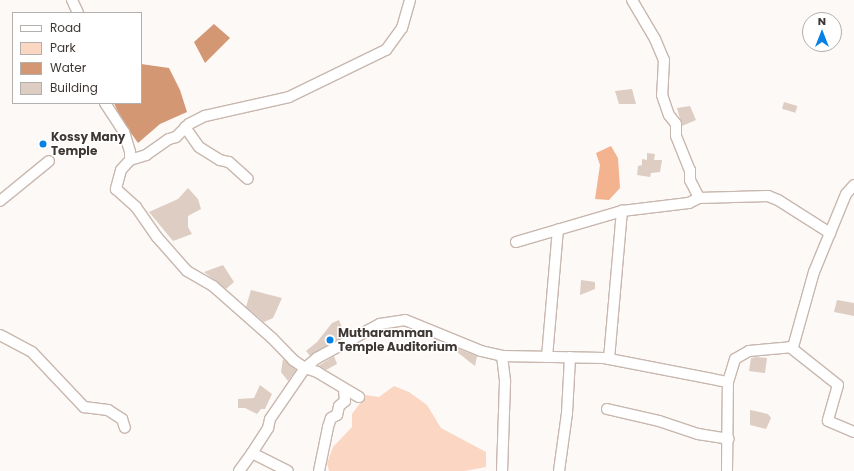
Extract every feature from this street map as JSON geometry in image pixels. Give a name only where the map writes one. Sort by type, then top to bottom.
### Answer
[{"type":"street","points":[[72,0],[78,12]]},
{"type":"street","points":[[359,397],[317,372],[305,368],[292,360],[272,338],[214,286],[187,270],[157,238],[136,207],[116,189],[121,170],[130,160],[146,155],[169,139],[176,137],[185,128],[205,116],[289,96],[386,50],[402,28],[410,0]]},
{"type":"street","points":[[632,0],[655,39],[664,60],[662,95],[668,106],[669,115],[676,124],[676,136],[690,170],[690,180],[699,198]]},
{"type":"street","points":[[106,104],[124,132],[130,160]]},
{"type":"street","points":[[185,128],[198,147],[220,160],[228,162],[248,179]]},
{"type":"street","points":[[0,202],[49,161]]},
{"type":"street","points":[[727,471],[729,439],[728,382],[735,360],[749,351],[793,347],[814,272],[846,194],[854,185]]},
{"type":"street","points":[[516,242],[622,211],[689,203],[699,198],[768,196],[778,200],[830,233]]},
{"type":"street","points":[[609,359],[622,211]]},
{"type":"street","points":[[547,357],[558,229]]},
{"type":"street","points":[[239,471],[268,428],[270,420],[305,368],[317,358],[380,324],[405,320],[481,351],[502,356],[609,359],[728,382]]},
{"type":"street","points":[[0,335],[32,352],[84,407],[108,410],[122,419],[125,428]]},
{"type":"street","points":[[790,347],[838,385],[828,422],[854,432]]},
{"type":"street","points":[[502,356],[505,382],[502,471]]},
{"type":"street","points":[[559,471],[567,413],[570,357]]},
{"type":"street","points":[[319,471],[331,418],[337,415],[338,406],[345,401],[344,389]]},
{"type":"street","points":[[606,410],[659,421],[698,434],[729,439]]},
{"type":"street","points":[[252,453],[288,471]]},
{"type":"green space","points":[[394,386],[409,392],[427,405],[441,428],[486,452],[486,467],[465,471],[329,471],[327,463],[333,447],[352,427],[352,414],[366,395],[379,397]]},
{"type":"shaded area","points":[[611,146],[618,158],[620,188],[609,200],[595,199],[600,165],[596,153]]},
{"type":"water","points":[[214,24],[230,38],[205,63],[194,42]]},
{"type":"water","points":[[142,64],[169,68],[180,90],[187,112],[160,124],[138,143],[121,119],[114,104],[142,104]]},
{"type":"building","points":[[632,89],[636,104],[619,104],[615,91]]},
{"type":"building","points":[[784,102],[797,106],[795,113],[782,109]]},
{"type":"building","points":[[690,106],[696,120],[682,126],[677,108]]},
{"type":"building","points":[[647,153],[655,154],[654,160],[662,160],[660,172],[651,173],[650,177],[637,175],[638,166],[642,165],[642,159],[647,160]]},
{"type":"building","points":[[188,188],[198,199],[201,209],[188,216],[188,227],[192,234],[173,241],[149,212],[178,199]]},
{"type":"building","points":[[223,265],[234,282],[226,289],[204,272]]},
{"type":"building","points":[[581,280],[595,282],[595,289],[580,295]]},
{"type":"building","points":[[251,290],[282,298],[273,318],[264,322],[246,307]]},
{"type":"building","points":[[837,300],[854,303],[854,316],[834,312]]},
{"type":"building","name":"Mutharamman Temple Auditorium","points":[[339,320],[345,336],[310,356],[306,351],[317,342],[332,323]]},
{"type":"building","points":[[456,348],[477,356],[475,366],[453,349]]},
{"type":"building","points":[[334,356],[337,364],[326,370],[318,366]]},
{"type":"building","points":[[751,358],[767,358],[765,373],[749,371]]},
{"type":"building","points":[[283,359],[296,370],[288,381],[281,372]]},
{"type":"building","points":[[260,385],[272,394],[265,409],[261,409],[257,414],[245,408],[238,408],[238,399],[254,398]]},
{"type":"building","points":[[750,410],[768,414],[771,418],[766,429],[750,425]]},
{"type":"place","name":"Kossy Many Temple","points":[[43,144]]},
{"type":"place","name":"Mutharamman Temple Auditorium","points":[[330,340]]}]
